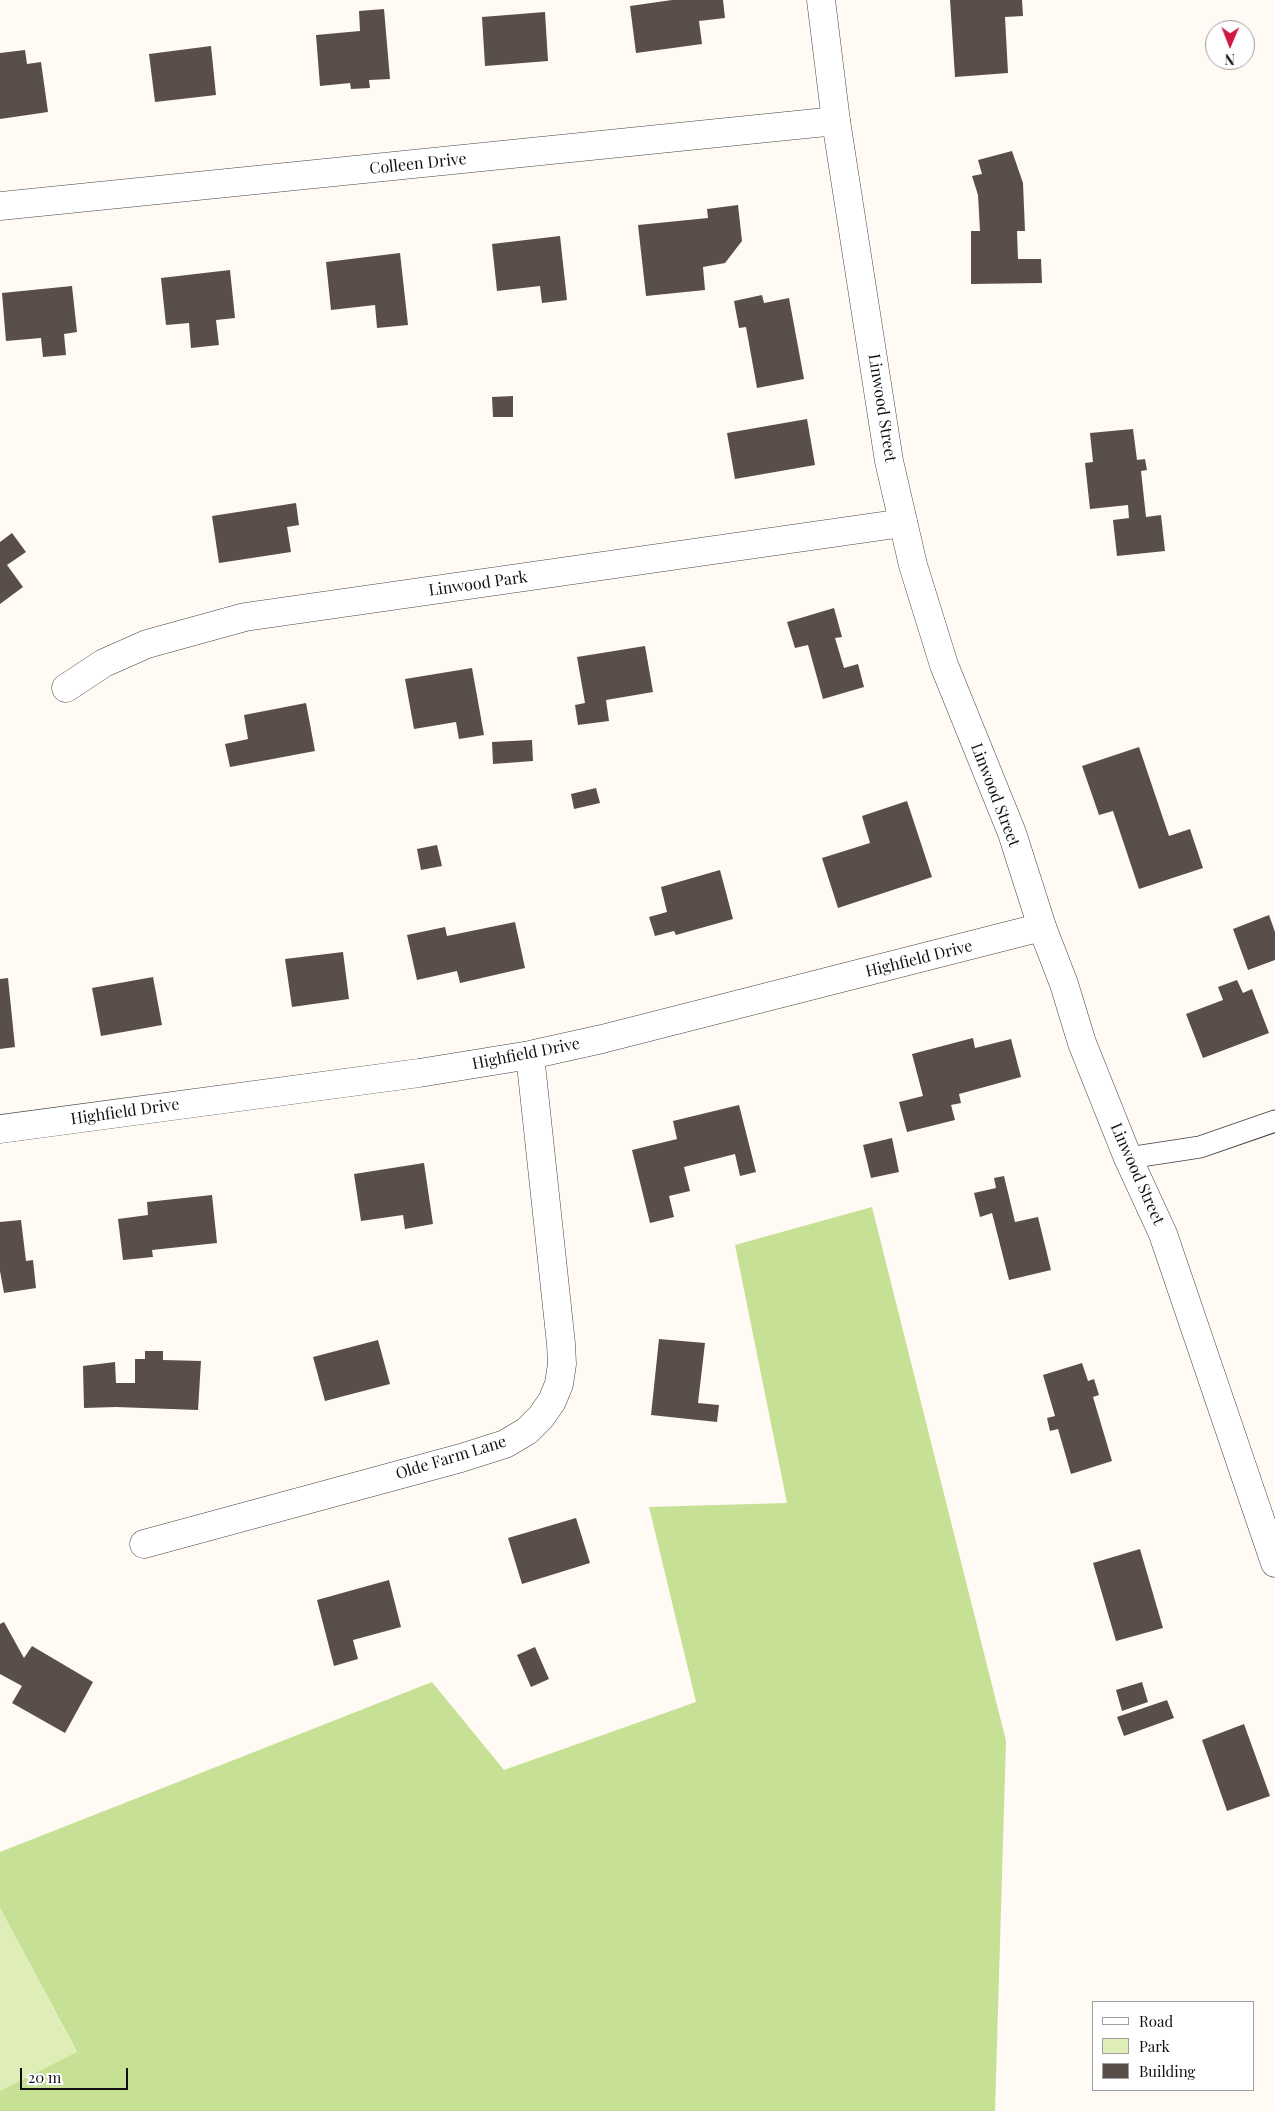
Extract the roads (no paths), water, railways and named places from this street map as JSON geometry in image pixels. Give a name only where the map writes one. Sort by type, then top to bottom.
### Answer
[{"type":"street","name":"Linwood Street","points":[[822,0],[836,121],[890,461],[912,565],[944,665],[1012,833],[1042,928],[1064,984],[1082,1043],[1128,1158],[1163,1234],[1275,1563]]},
{"type":"street","name":"Colleen Drive","points":[[0,206],[836,121]]},
{"type":"street","name":"Linwood Park","points":[[66,688],[104,663],[147,644],[245,617],[903,523]]},
{"type":"street","name":"Highfield Drive","points":[[0,1129],[419,1073],[530,1055],[602,1039],[1042,928]]},
{"type":"street","name":"Olde Farm Lane","points":[[144,1544],[505,1444],[527,1431],[541,1417],[552,1401],[562,1364],[530,1055]]},
{"type":"lane","points":[[1128,1158],[1200,1147],[1275,1121]]}]
